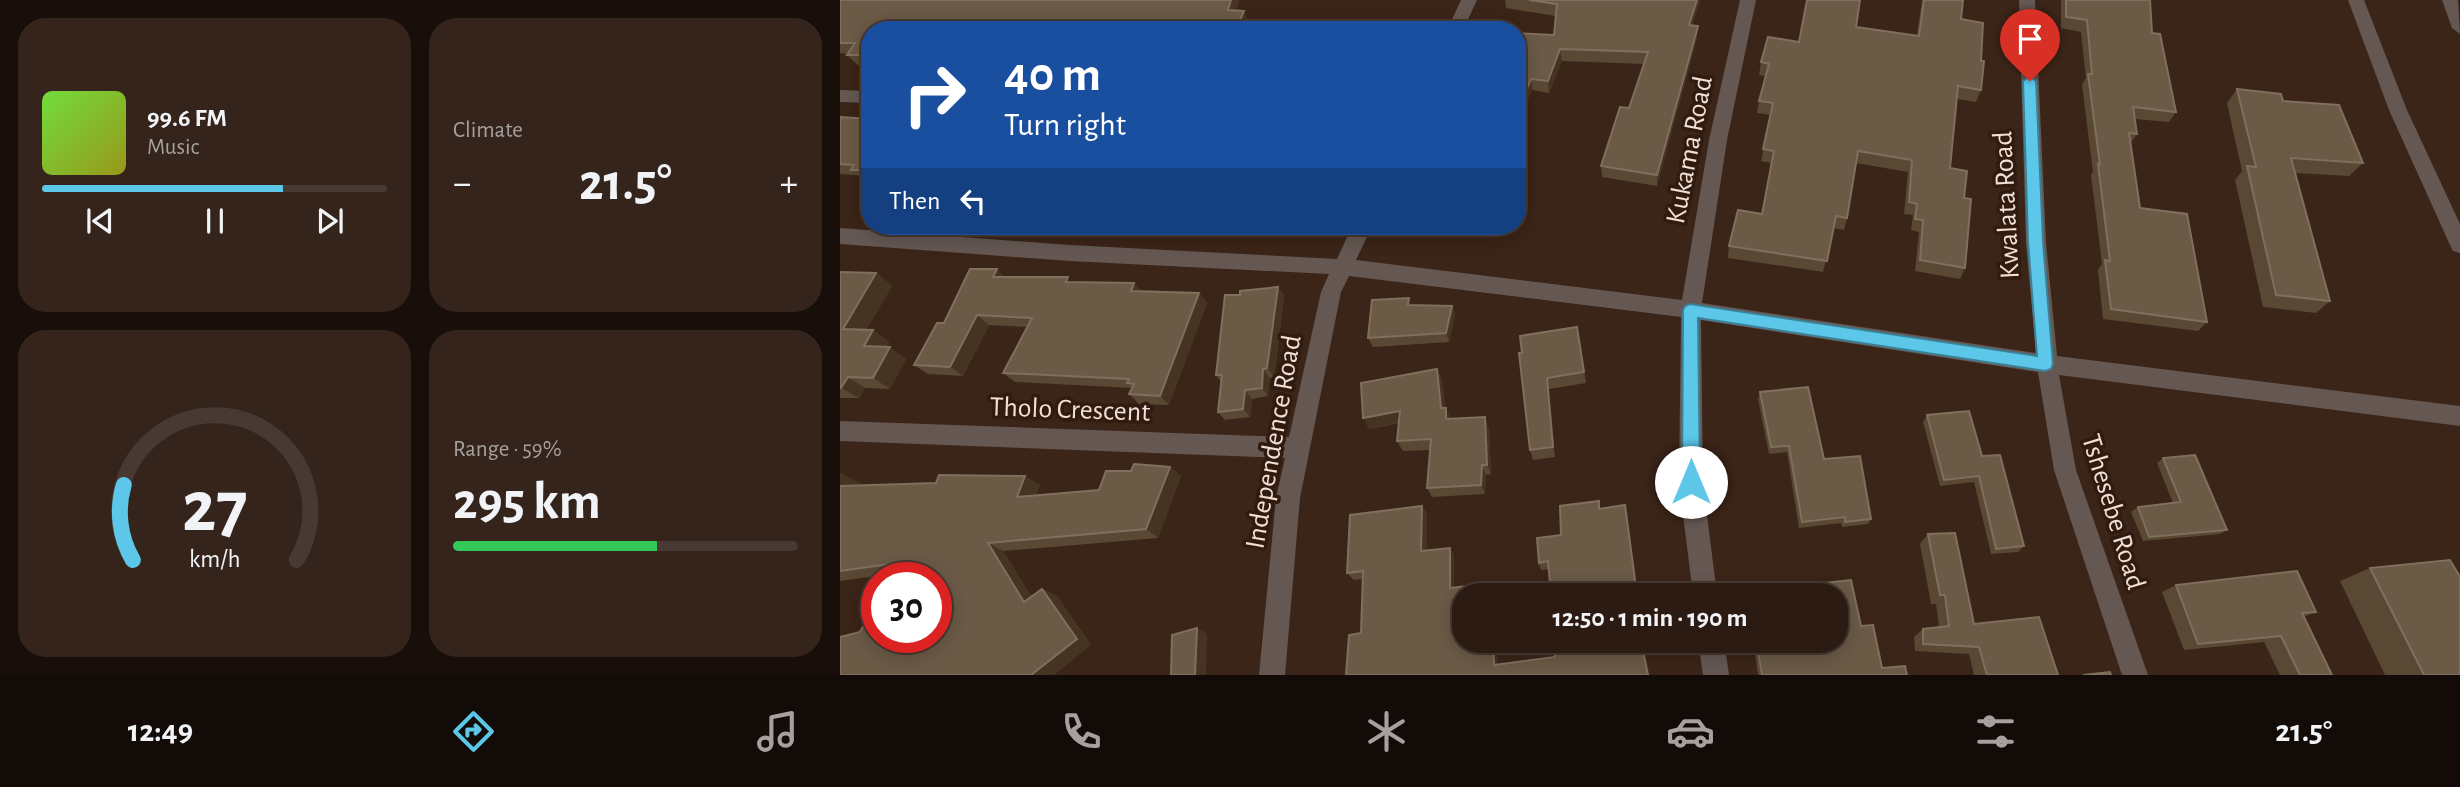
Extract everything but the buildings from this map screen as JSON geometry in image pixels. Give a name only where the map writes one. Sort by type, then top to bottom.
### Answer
[{"type":"street","points":[[1459,21],[1469,0]]},
{"type":"street","name":"Kukama Road","points":[[1704,583],[1691,482],[1690,310],[1718,140],[1748,0]]},
{"type":"street","name":"Kwalata Road","points":[[2027,0],[2036,242],[2045,364]]},
{"type":"street","points":[[2356,0],[2398,110],[2460,245]]},
{"type":"street","points":[[2450,0],[2460,28]]},
{"type":"street","points":[[840,96],[861,97]]},
{"type":"street","name":"Independence Road","points":[[1272,675],[1288,498],[1331,292],[1358,235]]},
{"type":"street","points":[[840,236],[1070,253],[1343,267],[1690,310],[2045,364],[2460,416]]},
{"type":"street","name":"Tshesebe Road","points":[[2045,364],[2065,470],[2135,675]]},
{"type":"street","name":"Tholo Crescent","points":[[840,431],[1299,447]]},
{"type":"street","points":[[1713,653],[1716,675]]},
{"type":"route","points":[[1691,482],[1690,310],[2045,364],[2036,242],[2030,81]]}]
